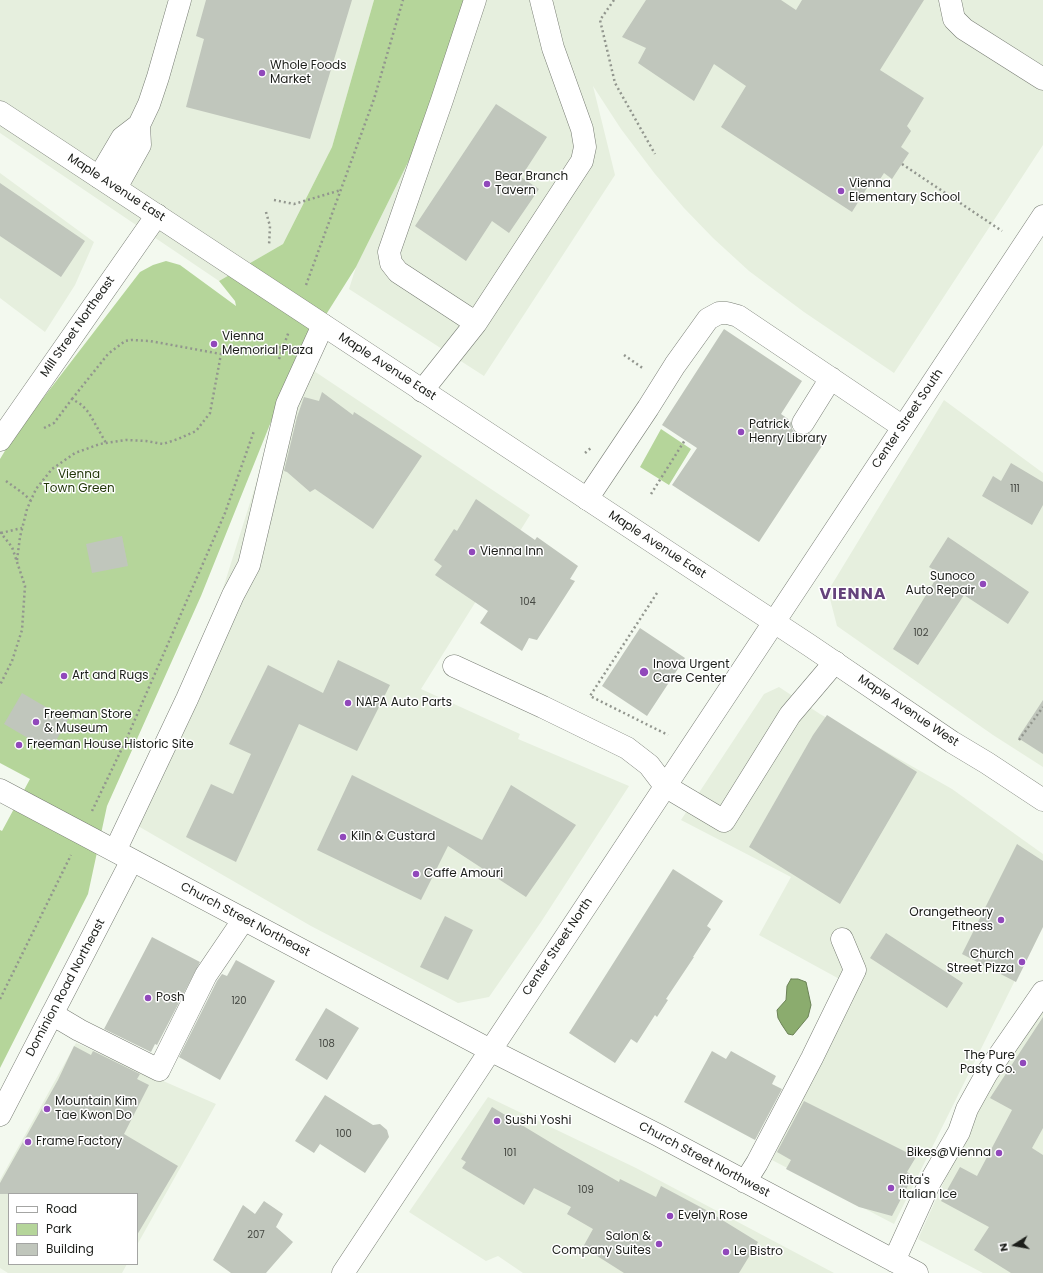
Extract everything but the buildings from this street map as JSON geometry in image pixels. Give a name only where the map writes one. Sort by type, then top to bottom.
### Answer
[{"type":"street","points":[[108,182],[140,145],[139,125],[153,90],[180,0]]},
{"type":"street","points":[[475,0],[389,252],[391,263],[398,272],[476,323]]},
{"type":"street","points":[[422,391],[476,323],[582,161],[585,147],[582,129],[553,48],[541,0]]},
{"type":"street","points":[[950,0],[954,19],[964,29],[1043,79]]},
{"type":"street","name":"Maple Avenue East","points":[[0,112],[774,622]]},
{"type":"street","name":"Mill Street Northeast","points":[[0,440],[157,215]]},
{"type":"street","name":"Center Street South","points":[[774,622],[1043,216]]},
{"type":"street","points":[[587,499],[675,365],[708,319],[719,313],[727,313],[738,316],[903,426]]},
{"type":"street","name":"Dominion Road Northeast","points":[[0,1115],[52,1014],[124,855],[187,699],[232,595],[249,565],[287,404],[323,325]]},
{"type":"street","points":[[803,423],[831,378]]},
{"type":"street","name":"Maple Avenue West","points":[[774,622],[952,742],[1043,800]]},
{"type":"street","name":"Center Street North","points":[[343,1273],[774,622]]},
{"type":"street","points":[[454,666],[627,748],[649,765],[665,786],[724,821],[790,715],[835,662]]},
{"type":"street","name":"Church Street Northeast","points":[[0,790],[490,1050]]},
{"type":"street","points":[[52,1014],[79,1030],[159,1070],[206,975],[244,919]]},
{"type":"street","points":[[745,1182],[757,1163],[812,1058],[855,970],[842,939]]},
{"type":"street","points":[[894,1261],[930,1182],[959,1132],[967,1109],[987,1073],[1043,992]]},
{"type":"street","name":"Church Street Northwest","points":[[490,1050],[658,1135],[917,1273]]},
{"type":"path","points":[[278,361],[374,99],[403,0]]},
{"type":"path","points":[[614,0],[600,20],[616,83],[655,154]]},
{"type":"path","points":[[902,164],[1002,231]]},
{"type":"path","points":[[274,200],[294,204],[341,190]]},
{"type":"path","points":[[266,212],[270,226],[269,246]]},
{"type":"path","points":[[44,428],[54,423],[108,354],[125,341],[150,341],[221,354],[283,347]]},
{"type":"path","points":[[17,560],[22,528],[31,501],[36,489],[52,468],[75,453],[106,443],[126,440],[163,444],[196,431],[210,413],[221,354]]},
{"type":"path","points":[[624,355],[648,371]]},
{"type":"path","points":[[72,399],[82,405],[89,413],[106,443]]},
{"type":"path","points":[[0,999],[129,732],[222,520],[254,431]]},
{"type":"path","points":[[651,494],[685,440]]},
{"type":"path","points":[[6,481],[31,501]]},
{"type":"path","points":[[0,685],[12,661],[22,630],[25,586],[12,546],[1,532],[22,528]]},
{"type":"path","points":[[657,593],[590,696],[668,735]]},
{"type":"path","points":[[1019,740],[1043,707]]},
{"type":"shaded area","points":[[0,0],[374,0],[332,147],[283,244],[219,281],[0,133]]},
{"type":"shaded area","name":"Vienna Elementary School","points":[[466,0],[1043,0],[1043,145],[894,373],[804,312],[749,271],[713,238],[684,208],[655,174],[621,129],[593,86],[615,175],[484,376],[349,289],[356,267],[428,122]]},
{"type":"shaded area","points":[[0,173],[94,242],[75,285],[45,332],[0,298]]},
{"type":"shaded area","points":[[302,363],[530,515],[421,689],[520,734],[518,739],[629,786],[541,922],[489,997],[458,1003],[311,926],[138,826],[220,598],[283,398]]},
{"type":"shaded area","points":[[944,400],[1043,473],[1043,767],[993,735],[837,626],[828,591]]},
{"type":"shaded area","points":[[779,687],[820,714],[952,789],[1043,854],[1043,924],[894,1224],[772,1160],[865,967],[843,981],[759,935],[791,877],[681,820],[764,694]]},
{"type":"shaded area","points":[[791,979],[798,979],[806,982],[811,1005],[808,1017],[793,1035],[788,1034],[782,1025],[778,1018],[777,1010],[786,1000],[787,986]]},
{"type":"shaded area","points":[[1043,1004],[1043,1273],[983,1273],[918,1239],[984,1093]]},
{"type":"shaded area","points":[[76,1043],[216,1104],[138,1243],[138,1193],[8,1193],[8,1265],[126,1265],[122,1273],[8,1273],[0,1268],[0,1180]]},
{"type":"shaded area","points":[[488,1097],[636,1168],[834,1273],[523,1273],[498,1256],[486,1261],[409,1212]]},
{"type":"green space","name":"Vienna Town Green","points":[[374,0],[466,0],[428,122],[356,267],[293,367],[201,596],[107,806],[88,894],[0,1068],[0,830],[2,831],[30,779],[0,763],[0,459],[14,436],[140,272],[153,265],[166,261],[180,265],[236,306],[235,301],[219,281],[283,244],[332,147]]},
{"type":"green space","points":[[661,429],[691,449],[669,485],[640,467]]},
{"type":"place","name":"Whole Foods Market","points":[[262,73]]},
{"type":"place","name":"Bear Branch Tavern","points":[[487,184]]},
{"type":"place","name":"Vienna Elementary School","points":[[841,191]]},
{"type":"place","name":"Vienna Memorial Plaza","points":[[214,344]]},
{"type":"place","name":"Patrick Henry Library","points":[[741,432]]},
{"type":"place","name":"Vienna Inn","points":[[472,552]]},
{"type":"place","name":"Sunoco Auto Repair","points":[[983,584]]},
{"type":"place","name":"Inova Urgent Care Center","points":[[644,672]]},
{"type":"place","name":"Art and Rugs","points":[[64,676]]},
{"type":"place","name":"NAPA Auto Parts","points":[[348,703]]},
{"type":"place","name":"Freeman Store & Museum","points":[[36,722]]},
{"type":"place","name":"Freeman House Historic Site","points":[[19,745]]},
{"type":"place","name":"Kiln & Custard","points":[[343,837]]},
{"type":"place","name":"Caffe Amouri","points":[[416,874]]},
{"type":"place","name":"Orangetheory Fitness","points":[[1001,920]]},
{"type":"place","name":"Church Street Pizza","points":[[1022,962]]},
{"type":"place","name":"Posh","points":[[148,998]]},
{"type":"place","name":"The Pure Pasty Co.","points":[[1023,1063]]},
{"type":"place","name":"Mountain Kim Tae Kwon Do","points":[[47,1109]]},
{"type":"place","name":"Sushi Yoshi","points":[[497,1121]]},
{"type":"place","name":"Frame Factory","points":[[28,1142]]},
{"type":"place","name":"Bikes@Vienna","points":[[999,1153]]},
{"type":"place","name":"Rita's Italian Ice","points":[[891,1188]]},
{"type":"place","name":"Evelyn Rose","points":[[670,1216]]},
{"type":"place","name":"Salon & Company Suites","points":[[659,1244]]},
{"type":"place","name":"Le Bistro","points":[[726,1252]]},
{"type":"district","name":"VIENNA","points":[[853,595]]}]
